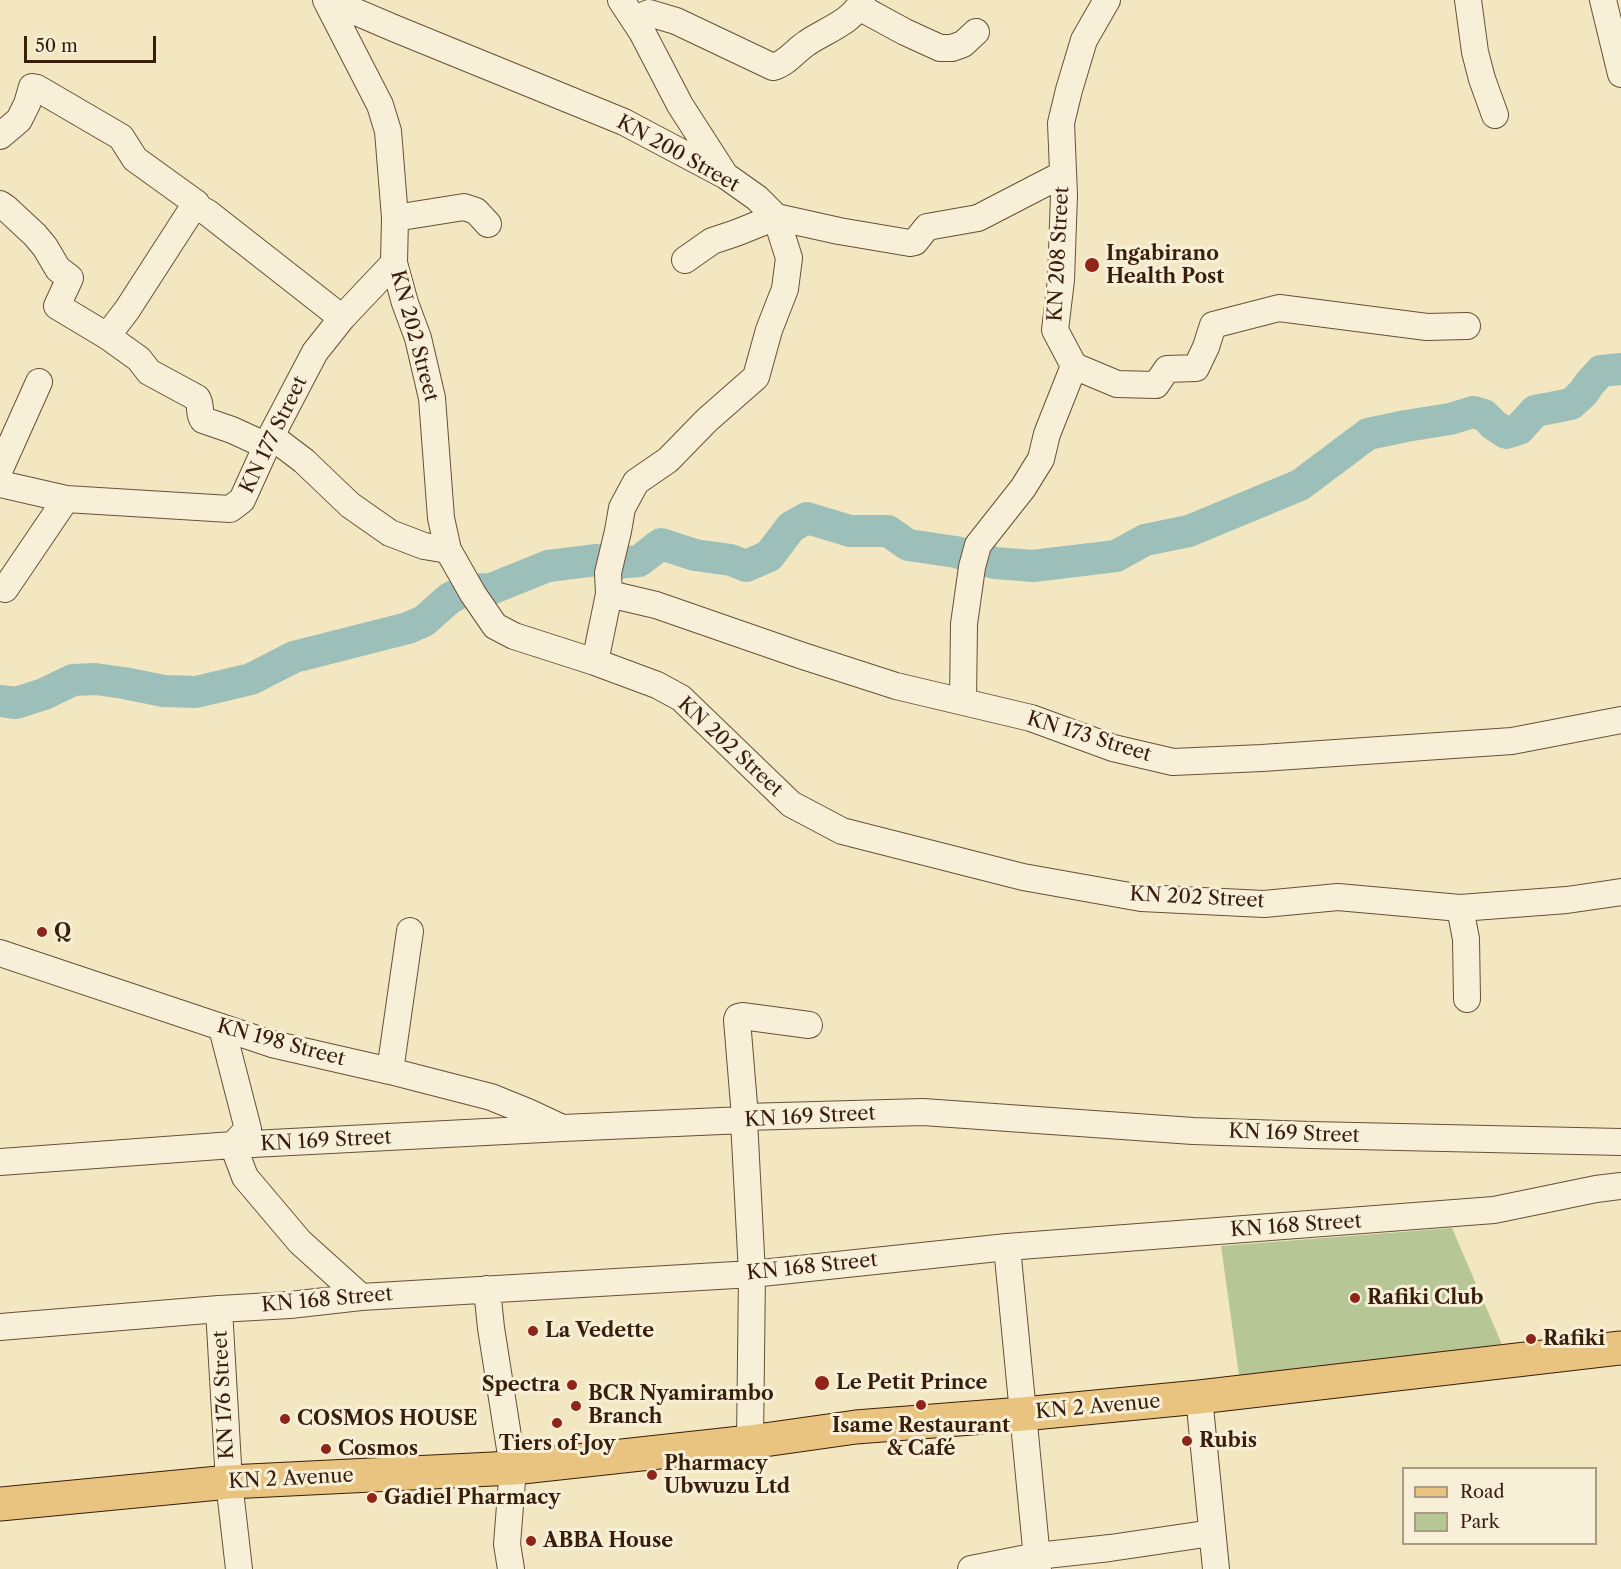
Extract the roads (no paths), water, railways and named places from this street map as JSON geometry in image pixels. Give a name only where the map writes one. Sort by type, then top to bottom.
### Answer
[{"type":"main road","name":"KN 2 Avenue","points":[[0,1504],[229,1482],[513,1468],[750,1442],[856,1427],[1199,1397],[1621,1348]]},
{"type":"street","name":"KN 200 Street","points":[[327,0],[624,123],[726,176],[757,198],[776,217],[789,258],[785,289],[768,330],[756,377],[668,460],[636,482],[622,508],[595,662]]},
{"type":"street","name":"KN 202 Street","points":[[327,0],[380,105],[388,130],[395,218],[394,263],[418,338],[432,398],[441,518],[448,550],[495,626],[514,636],[657,685],[681,698],[791,804],[842,831],[1023,877],[1141,898],[1264,903],[1338,897],[1460,908],[1567,900],[1621,892]]},
{"type":"street","name":"KN 208 Street","points":[[1074,366],[1055,330],[1061,280],[1063,174],[1061,123],[1084,40],[1107,0]]},
{"type":"street","points":[[1468,0],[1475,52],[1495,115]]},
{"type":"street","points":[[1603,0],[1621,74]]},
{"type":"street","points":[[628,10],[649,12],[676,21],[773,67],[779,66],[806,43],[839,24],[861,4],[904,33],[940,48],[952,48],[963,44],[976,32]]},
{"type":"street","points":[[628,10],[680,105],[726,176]]},
{"type":"street","points":[[0,136],[19,120],[32,87],[37,88],[121,137],[135,159],[196,203],[196,206],[342,318]]},
{"type":"street","points":[[685,260],[712,241],[776,217],[839,231],[909,243],[915,242],[927,227],[978,218],[1063,174]]},
{"type":"street","points":[[107,336],[127,310],[196,203]]},
{"type":"street","points":[[0,204],[35,236],[45,247],[58,269],[70,278],[57,306],[107,336],[139,359],[149,372],[197,398],[200,403],[202,420],[269,441],[304,461],[350,505],[390,533],[423,546],[448,550]]},
{"type":"street","points":[[395,218],[464,207],[476,211],[489,224]]},
{"type":"street","name":"KN 177 Street","points":[[0,484],[66,499],[230,509],[242,501],[269,441],[315,352],[342,318],[394,263]]},
{"type":"street","points":[[963,701],[964,624],[975,556],[1041,459],[1047,434],[1074,366],[1118,384],[1155,385],[1167,369],[1196,368],[1213,325],[1279,308],[1427,327],[1467,326]]},
{"type":"street","points":[[0,469],[39,382]]},
{"type":"street","points":[[5,589],[66,499]]},
{"type":"street","name":"KN 173 Street","points":[[608,584],[656,605],[896,686],[1031,718],[1113,748],[1173,762],[1512,741],[1621,720]]},
{"type":"street","points":[[1460,908],[1466,939],[1467,999]]},
{"type":"street","points":[[390,1071],[410,931]]},
{"type":"street","name":"KN 198 Street","points":[[0,952],[272,1044],[491,1097],[563,1128]]},
{"type":"street","points":[[750,1442],[752,1274],[745,1119],[737,1020],[742,1016],[808,1024]]},
{"type":"street","points":[[222,1028],[248,1129],[233,1145],[245,1178],[300,1242],[361,1297]]},
{"type":"street","name":"KN 169 Street","points":[[0,1162],[233,1145],[923,1112],[1193,1131],[1621,1142]]},
{"type":"street","name":"KN 168 Street","points":[[0,1327],[290,1305],[361,1297],[752,1274],[1008,1247],[1494,1210],[1621,1186]]},
{"type":"street","points":[[1008,1247],[1038,1563]]},
{"type":"street","points":[[487,1289],[513,1468],[507,1544],[511,1569]]},
{"type":"street","name":"KN 176 Street","points":[[219,1309],[229,1482],[239,1569]]},
{"type":"street","points":[[1199,1397],[1216,1569]]},
{"type":"street","points":[[971,1569],[1038,1563],[1110,1548],[1212,1533]]},
{"type":"waterway","points":[[0,701],[16,703],[44,694],[73,680],[95,679],[164,691],[196,692],[251,679],[294,657],[408,628],[424,621],[450,598],[466,590],[491,589],[548,566],[597,560],[616,563],[639,561],[661,544],[695,555],[731,560],[746,566],[769,556],[791,527],[807,518],[850,531],[888,531],[908,545],[956,552],[995,563],[1033,566],[1116,556],[1145,540],[1189,531],[1300,485],[1368,434],[1450,419],[1473,412],[1484,415],[1506,433],[1519,429],[1535,411],[1571,404],[1601,371],[1621,369]]},
{"type":"waterway","points":[[233,694],[241,682]]},
{"type":"place","name":"Ingabirano Health Post","points":[[1092,265]]},
{"type":"place","name":"Q","points":[[42,932]]},
{"type":"place","name":"Rafiki Club","points":[[1355,1298]]},
{"type":"place","name":"La Vedette","points":[[533,1331]]},
{"type":"place","name":"Rafiki","points":[[1531,1339]]},
{"type":"place","name":"Le Petit Prince","points":[[822,1383]]},
{"type":"place","name":"Spectra","points":[[572,1385]]},
{"type":"place","name":"Isame Restaurant & Café","points":[[921,1405]]},
{"type":"place","name":"BCR Nyamirambo Branch","points":[[576,1406]]},
{"type":"place","name":"COSMOS HOUSE","points":[[285,1419]]},
{"type":"place","name":"Tiers of Joy","points":[[557,1423]]},
{"type":"place","name":"Rubis","points":[[1187,1441]]},
{"type":"place","name":"Cosmos","points":[[326,1449]]},
{"type":"place","name":"Pharmacy Ubwuzu Ltd","points":[[652,1475]]},
{"type":"place","name":"Gadiel Pharmacy","points":[[372,1498]]},
{"type":"place","name":"ABBA House","points":[[531,1541]]}]
